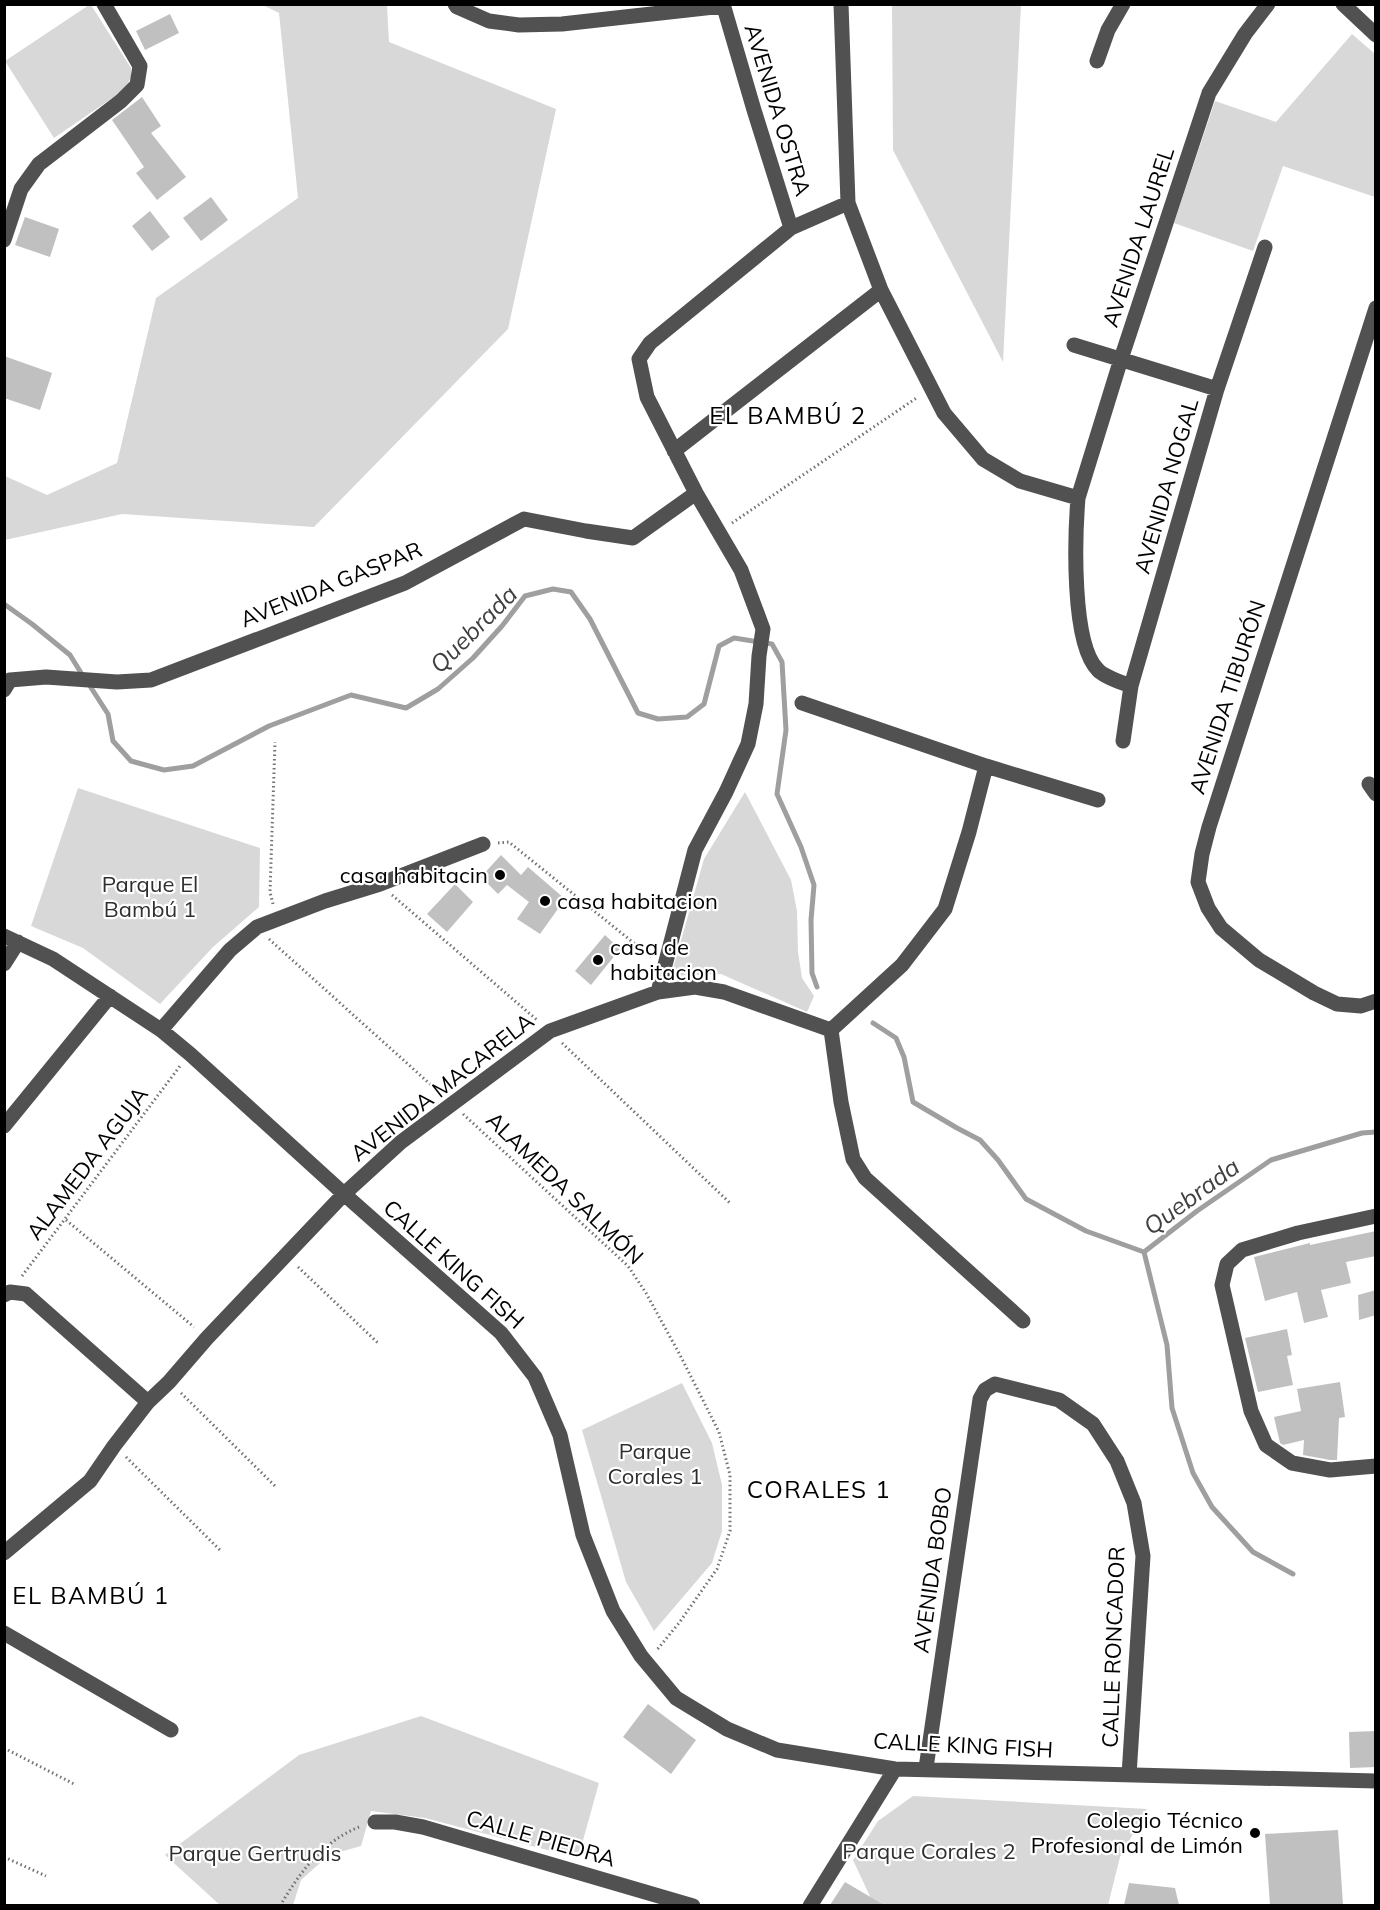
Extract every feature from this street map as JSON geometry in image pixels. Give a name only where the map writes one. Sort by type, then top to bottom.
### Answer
[{"type":"street","points":[[4,240],[21,189],[39,164],[122,101],[137,85],[140,66],[104,4]]},
{"type":"street","points":[[454,4],[489,21],[519,25],[562,24],[723,5]]},
{"type":"street","points":[[841,4],[848,202],[881,290],[944,412],[983,459],[1020,481],[1078,498]]},
{"type":"street","points":[[1097,61],[1108,30],[1123,4]]},
{"type":"street","name":"AVENIDA LAUREL","points":[[1131,687],[1098,671],[1087,653],[1082,634],[1075,531],[1078,498],[1121,359],[1209,93],[1245,33],[1268,4]]},
{"type":"street","points":[[1343,4],[1375,34]]},
{"type":"street","name":"AVENIDA OSTRA","points":[[723,5],[792,228]]},
{"type":"street","points":[[658,992],[695,850],[748,744],[756,704],[763,629],[741,570],[696,493],[647,397],[639,359],[650,343],[792,228],[848,202]]},
{"type":"street","name":"AVENIDA NOGAL","points":[[1123,741],[1131,687],[1217,389],[1266,247]]},
{"type":"street","points":[[674,451],[881,290]]},
{"type":"street","name":"AVENIDA TIBURÓN","points":[[1376,308],[1209,827],[1198,882],[1208,908],[1221,928],[1259,960],[1337,1004],[1361,1006],[1376,1001]]},
{"type":"street","points":[[1074,345],[1217,389]]},
{"type":"street","name":"AVENIDA GASPAR","points":[[4,690],[10,680],[46,677],[117,682],[151,680],[405,583],[524,519],[633,538],[696,493]]},
{"type":"street","points":[[802,702],[986,766],[1098,800]]},
{"type":"street","points":[[986,766],[969,832],[945,909],[902,965],[831,1030],[841,1102],[853,1159],[865,1178],[1023,1321]]},
{"type":"street","points":[[161,1030],[230,950],[257,927],[380,884],[483,844]]},
{"type":"street","points":[[4,964],[11,939]]},
{"type":"street","name":"CALLE KING FISH","points":[[11,939],[53,959],[161,1030],[501,1333],[534,1377],[560,1435],[583,1535],[614,1611],[646,1663],[676,1698],[727,1729],[777,1750],[895,1769],[1376,1781]]},
{"type":"street","name":"AVENIDA MACARELA","points":[[4,1553],[90,1481],[148,1402],[344,1194],[401,1142],[550,1031],[658,992],[695,987],[724,992],[831,1030]]},
{"type":"street","points":[[4,1126],[110,996]]},
{"type":"street","points":[[1376,1216],[1298,1233],[1242,1250],[1227,1264],[1222,1285],[1251,1411],[1266,1445],[1292,1463],[1330,1470],[1376,1466]]},
{"type":"street","points":[[7,1293],[26,1294],[148,1402]]},
{"type":"street","name":"AVENIDA BOBO","points":[[926,1768],[980,1399],[985,1390],[994,1384]]},
{"type":"street","name":"CALLE RONCADOR","points":[[994,1384],[1059,1400],[1094,1424],[1118,1461],[1134,1503],[1143,1556],[1129,1774]]},
{"type":"street","points":[[4,1633],[171,1730]]},
{"type":"street","points":[[810,1905],[895,1769]]},
{"type":"street","name":"CALLE PIEDRA","points":[[375,1822],[395,1822],[423,1827],[693,1905]]},
{"type":"path","points":[[718,532],[931,388]]},
{"type":"path","points":[[275,742],[270,892],[277,920]]},
{"type":"path","points":[[483,844],[509,842],[664,968]]},
{"type":"path","name":"ALAMEDA SALMÓN","points":[[257,927],[628,1266],[646,1293],[680,1355],[719,1432],[730,1475],[730,1531],[717,1569],[679,1623],[646,1663]]},
{"type":"path","name":"ALAMEDA AGUJA","points":[[7,1293],[65,1220],[189,1054]]},
{"type":"path","points":[[65,1220],[207,1338]]},
{"type":"path","points":[[285,1255],[378,1343]]},
{"type":"path","points":[[169,1382],[275,1486]]},
{"type":"path","points":[[114,1446],[222,1552]]},
{"type":"path","points":[[4,1748],[76,1785]]},
{"type":"path","points":[[280,1905],[299,1876],[320,1852],[346,1832],[375,1822]]},
{"type":"path","points":[[4,1857],[46,1876]]},
{"type":"green space","points":[[89,5],[131,68],[131,78],[124,90],[54,138],[5,61]]},
{"type":"green space","points":[[263,5],[387,5],[389,42],[556,109],[508,329],[314,527],[122,514],[5,540],[5,476],[47,495],[117,463],[156,298],[298,198],[279,13]]},
{"type":"green space","points":[[892,5],[1021,5],[1003,362],[893,150]]},
{"type":"green space","points":[[1352,34],[1375,54],[1375,197],[1283,166],[1253,251],[1174,223],[1215,101],[1276,122]]},
{"type":"green space","name":"Parque El Bambú 1","points":[[78,788],[260,848],[259,907],[213,947],[160,1004],[83,948],[31,926]]},
{"type":"green space","points":[[745,792],[791,880],[797,911],[798,952],[802,978],[814,996],[807,1012],[721,974],[671,976],[704,859]]},
{"type":"green space","name":"Parque Corales 1","points":[[682,1383],[712,1443],[722,1485],[722,1531],[712,1563],[654,1631],[626,1582],[582,1430]]},
{"type":"green space","name":"Parque Gertrudis","points":[[421,1716],[599,1783],[578,1858],[425,1818],[371,1811],[361,1846],[329,1855],[301,1880],[293,1905],[221,1906],[165,1855],[299,1755]]},
{"type":"green space","name":"Parque Corales 2","points":[[913,1796],[1147,1809],[1120,1857],[1108,1905],[874,1905],[853,1860],[878,1821]]},
{"type":"building","points":[[170,14],[179,33],[145,50],[136,31]]},
{"type":"building","points":[[142,97],[161,126],[151,133],[186,177],[157,200],[136,173],[144,167],[112,120]]},
{"type":"building","points":[[211,197],[228,220],[201,241],[183,218]]},
{"type":"building","points":[[150,211],[170,237],[152,251],[132,226]]},
{"type":"building","points":[[25,217],[59,229],[50,257],[15,245]]},
{"type":"building","points":[[4,356],[52,373],[40,410],[4,398]]},
{"type":"building","name":"casa habitacion","points":[[501,855],[521,875],[528,867],[565,899],[540,934],[517,919],[529,902],[507,885],[498,894],[481,877]]},
{"type":"building","points":[[455,884],[473,902],[447,932],[427,914]]},
{"type":"building","name":"casa de habitacion","points":[[605,935],[620,949],[591,985],[575,971]]},
{"type":"building","points":[[1376,1231],[1376,1256],[1346,1262],[1351,1283],[1321,1290],[1328,1317],[1304,1323],[1297,1292],[1265,1301],[1254,1257],[1310,1243],[1310,1245]]},
{"type":"building","points":[[1376,1290],[1376,1315],[1359,1320],[1358,1295]]},
{"type":"building","points":[[1287,1329],[1292,1355],[1287,1356],[1293,1385],[1258,1392],[1245,1338]]},
{"type":"building","points":[[1340,1382],[1345,1417],[1339,1418],[1337,1460],[1303,1455],[1304,1440],[1283,1445],[1280,1443],[1274,1417],[1301,1411],[1297,1389]]},
{"type":"building","points":[[648,1704],[696,1740],[671,1774],[623,1737]]},
{"type":"building","points":[[1376,1731],[1376,1767],[1350,1768],[1349,1732]]},
{"type":"building","points":[[1338,1830],[1343,1905],[1270,1905],[1265,1834]]},
{"type":"building","points":[[845,1882],[884,1905],[830,1905]]},
{"type":"building","points":[[1129,1883],[1175,1888],[1179,1905],[1124,1905]]},
{"type":"waterway","name":"Quebrada","points":[[88,683],[108,714],[113,741],[131,761],[164,770],[193,766],[269,726],[351,695],[406,708],[438,689],[473,658],[525,596],[553,589],[571,592],[590,619],[638,713],[658,719],[687,717],[704,704],[719,646],[734,638],[772,644],[782,662],[786,730],[777,794],[801,847],[814,885],[811,920],[812,973],[817,987]]},
{"type":"waterway","name":"Quebrada","points":[[4,604],[70,655],[83,676]]},
{"type":"waterway","name":"Quebrada","points":[[873,1023],[896,1038],[904,1057],[913,1102],[980,1140],[998,1160],[1026,1199],[1086,1231],[1144,1252]]},
{"type":"waterway","name":"Quebrada","points":[[1144,1252],[1197,1211],[1271,1160],[1362,1133],[1376,1132]]},
{"type":"waterway","points":[[1144,1252],[1167,1345],[1172,1408],[1193,1473],[1212,1507],[1253,1552],[1293,1574]]},
{"type":"place","name":"casa habitacin","points":[[500,875]]},
{"type":"place","name":"casa habitacion","points":[[545,901]]},
{"type":"place","name":"casa de habitacion","points":[[598,960]]},
{"type":"place","name":"Colegio Técnico Profesional de Limón","points":[[1255,1833]]},
{"type":"district","name":"EL BAMBÚ 2","points":[[788,415]]},
{"type":"district","name":"CORALES 1","points":[[819,1489]]},
{"type":"district","name":"EL BAMBÚ 1","points":[[91,1595]]}]
